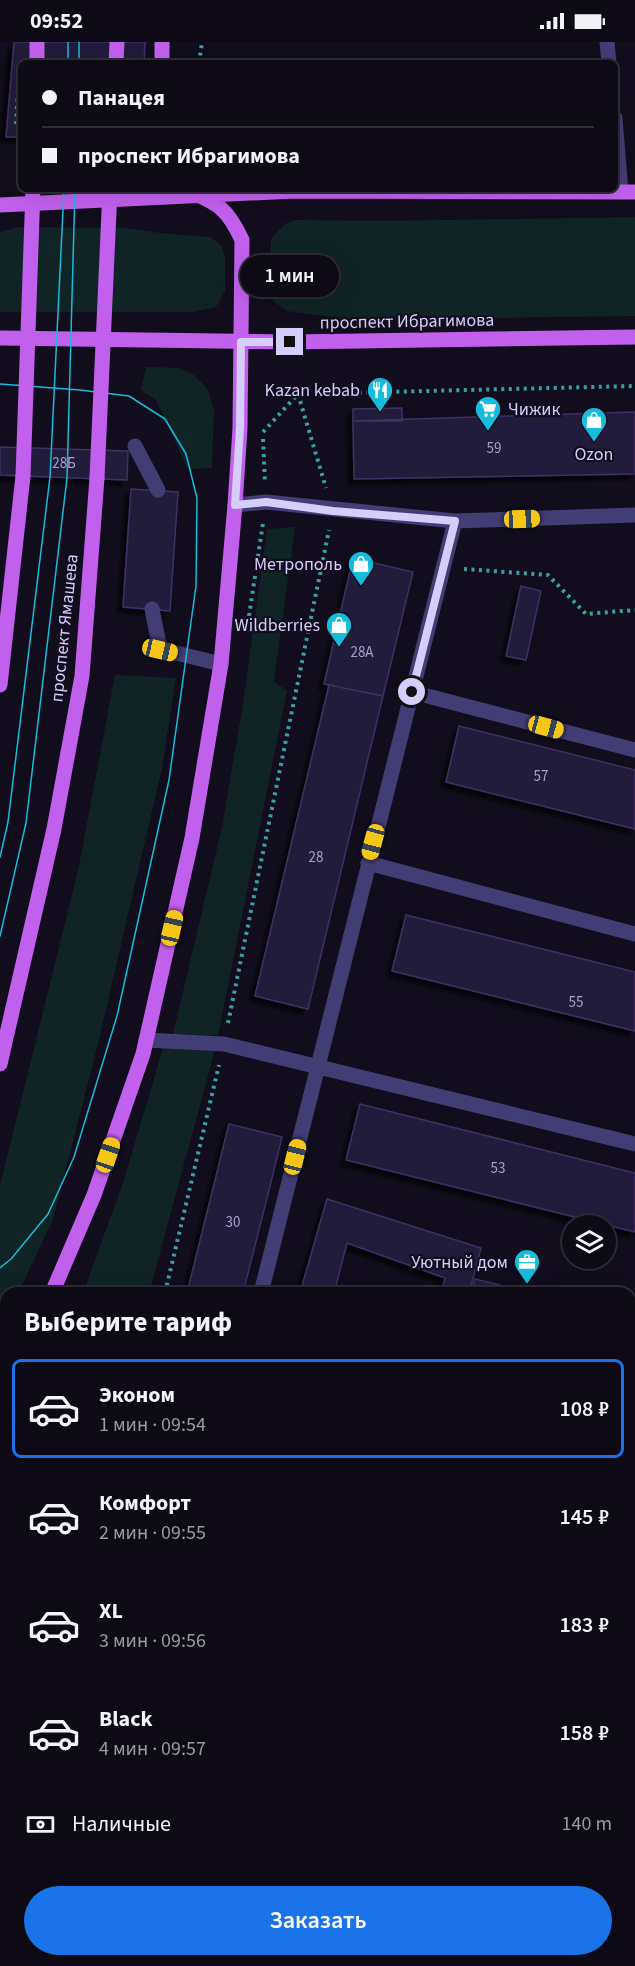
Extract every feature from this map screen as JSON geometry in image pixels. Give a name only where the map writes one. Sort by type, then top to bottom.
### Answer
[{"type":"main road","points":[[37,42],[37,60]]},
{"type":"main road","points":[[116,60],[117,42]]},
{"type":"main road","points":[[162,42],[162,60]]},
{"type":"main road","points":[[0,685],[23,476],[33,192]]},
{"type":"main road","name":"проспект Ямашева","points":[[0,1064],[54,829],[82,676],[97,478],[110,192]]},
{"type":"main road","points":[[55,1287],[94,1195],[143,1054],[192,838],[221,664],[240,428],[242,240],[233,219],[219,205],[191,192]]},
{"type":"main road","points":[[0,205],[276,192]]},
{"type":"main road","name":"проспект Ибрагимова","points":[[0,338],[241,342],[635,337]]},
{"type":"lane","points":[[606,42],[609,60]]},
{"type":"lane","points":[[618,135],[628,192]]},
{"type":"lane","points":[[135,446],[159,490]]},
{"type":"lane","points":[[235,505],[266,502],[333,511],[455,521],[635,515]]},
{"type":"lane","points":[[262,1287],[455,521]]},
{"type":"lane","points":[[152,609],[160,650],[221,664]]},
{"type":"lane","points":[[412,692],[635,750]]},
{"type":"lane","points":[[368,863],[635,934]]},
{"type":"lane","points":[[146,1040],[224,1044],[635,1144]]},
{"type":"path","points":[[199,60],[202,42]]},
{"type":"path","points":[[16,124],[18,85]]},
{"type":"path","points":[[166,1287],[224,1044],[333,511],[298,394],[635,386]]},
{"type":"path","points":[[443,568],[548,575],[586,614],[635,610]]},
{"type":"green space","points":[[635,217],[635,316],[353,320],[287,311],[273,301],[269,285],[271,239],[285,224],[296,220]]},
{"type":"green space","points":[[20,227],[123,228],[210,237],[221,245],[225,257],[225,291],[216,307],[192,312],[0,312],[0,232]]},
{"type":"green space","points":[[146,367],[180,368],[194,375],[208,390],[214,410],[212,468],[188,469],[156,400],[141,390]]},
{"type":"green space","points":[[295,527],[274,681],[287,691],[218,1035],[173,1034],[222,827],[243,704],[267,529]]},
{"type":"green space","points":[[115,675],[176,678],[162,768],[98,1044],[52,1222],[21,1287],[0,1287],[0,1185],[78,871]]},
{"type":"green space","points":[[163,1048],[215,1050],[151,1287],[85,1287],[124,1180]]},
{"type":"building","points":[[14,42],[145,42],[144,60],[18,60],[18,137],[6,137]]},
{"type":"building","points":[[402,408],[402,421],[353,421],[353,409]]},
{"type":"building","points":[[635,412],[635,474],[354,479],[353,421]]},
{"type":"building","points":[[0,447],[128,451],[127,480],[0,475]]},
{"type":"building","points":[[131,489],[178,492],[170,611],[123,607]]},
{"type":"building","points":[[353,558],[413,572],[383,696],[324,684]]},
{"type":"building","points":[[521,586],[541,591],[526,660],[506,656]]},
{"type":"building","points":[[329,685],[383,696],[308,1009],[255,996]]},
{"type":"building","points":[[459,726],[635,770],[635,829],[446,782]]},
{"type":"building","points":[[406,915],[635,972],[635,1031],[392,971]]},
{"type":"building","points":[[360,1104],[635,1173],[635,1232],[616,1227],[616,1215],[567,1215],[346,1160]]},
{"type":"building","points":[[229,1124],[282,1137],[245,1287],[188,1287]]},
{"type":"building","points":[[327,1199],[481,1248],[471,1287],[443,1287],[445,1278],[347,1243],[336,1287],[302,1287]]},
{"type":"building","points":[[475,1279],[500,1285],[500,1287],[473,1287]]},
{"type":"tram line","points":[[68,42],[68,60]]},
{"type":"tram line","points":[[79,42],[79,60]]},
{"type":"tram line","points":[[0,857],[8,822],[50,477],[64,192]]},
{"type":"tram line","points":[[0,936],[26,823],[67,478],[75,192]]},
{"type":"tram line","points":[[0,384],[129,396],[165,419],[186,454],[197,498],[196,586],[169,780],[117,1016],[74,1157],[48,1214],[11,1259],[0,1268]]},
{"type":"place","name":"Kazan kebab","points":[[380,413]]},
{"type":"place","name":"Чижик","points":[[488,432]]},
{"type":"place","name":"Ozon","points":[[594,443]]},
{"type":"place","name":"Метрополь","points":[[361,587]]},
{"type":"place","name":"Wildberries","points":[[339,648]]},
{"type":"place","name":"Уютный дом","points":[[527,1285]]},
{"type":"route","points":[[290,342],[241,342],[240,428],[235,505],[266,502],[333,511],[455,521],[412,692]]}]
